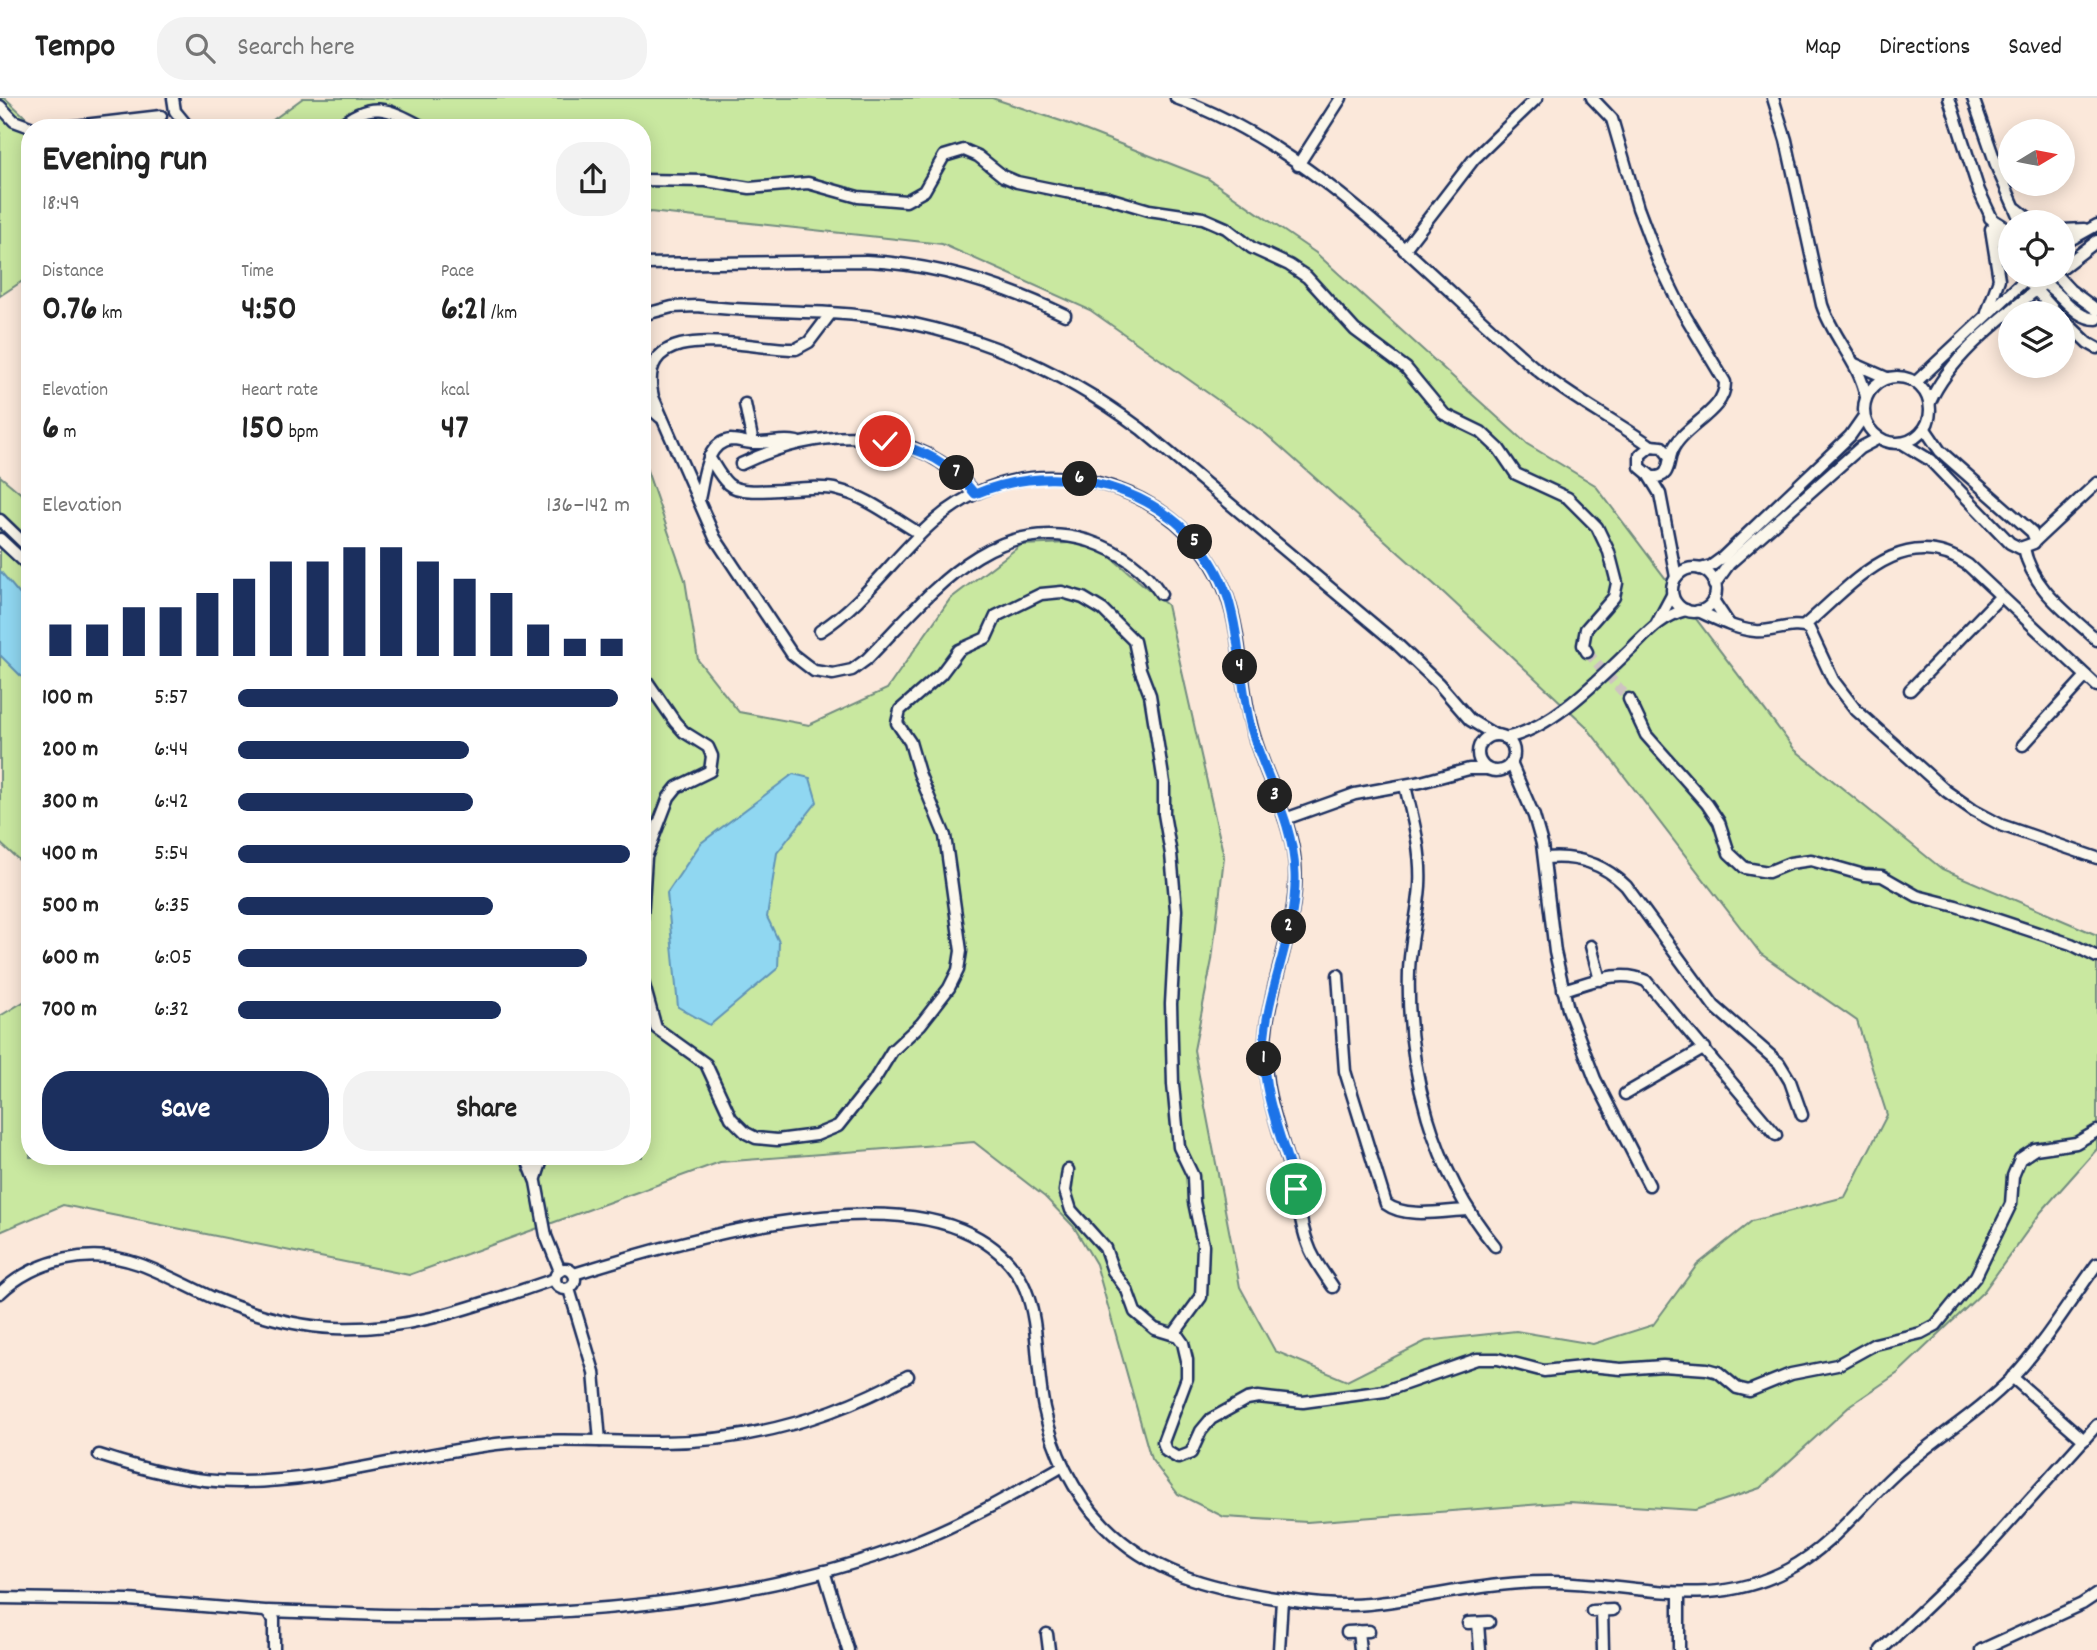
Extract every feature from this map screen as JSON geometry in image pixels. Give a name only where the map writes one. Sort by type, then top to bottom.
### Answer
[{"type":"street","points":[[173,98],[175,111],[182,119]]},
{"type":"street","points":[[1176,98],[1241,127],[1298,165],[1364,214],[1548,379],[1651,446],[1662,447],[1682,436],[1719,402],[1724,393],[1725,382],[1666,278],[1638,208],[1612,119],[1592,98]]},
{"type":"street","points":[[1298,165],[1340,98]]},
{"type":"street","points":[[1404,250],[1474,159],[1537,98]]},
{"type":"street","points":[[1676,577],[1712,566],[1850,436],[1864,416],[1866,397],[1855,364],[1832,331],[1822,305],[1786,140],[1773,98]]},
{"type":"street","points":[[1949,98],[1968,161],[1998,234]]},
{"type":"street","points":[[1973,98],[2015,210]]},
{"type":"street","points":[[0,106],[21,123]]},
{"type":"street","points":[[349,119],[358,112],[377,108],[408,119]]},
{"type":"street","points":[[135,119],[161,116]]},
{"type":"street","points":[[651,180],[706,181],[750,188],[808,183],[858,197],[906,201],[924,191],[944,156],[964,150],[1017,182],[1105,197],[1149,210],[1192,215],[1215,222],[1252,248],[1307,277],[1355,330],[1410,373],[1444,414],[1491,439],[1516,474],[1567,498],[1589,516],[1604,539],[1617,583],[1614,597],[1586,629],[1583,645],[1587,652]]},
{"type":"street","points":[[2013,206],[2018,210]]},
{"type":"street","points":[[1990,218],[1998,223]]},
{"type":"street","points":[[1986,317],[1999,279],[1990,218]]},
{"type":"street","points":[[2075,229],[2093,227]]},
{"type":"street","points":[[2075,237],[2093,227]]},
{"type":"street","points":[[2075,258],[2097,241]]},
{"type":"street","points":[[651,264],[866,261],[900,263],[1002,287],[1065,315]]},
{"type":"street","points":[[1916,382],[2015,287]]},
{"type":"street","points":[[2033,287],[2045,301]]},
{"type":"street","points":[[1930,402],[1942,380],[1959,360],[2040,287]]},
{"type":"street","points":[[2050,287],[2080,314],[2097,319]]},
{"type":"street","points":[[2067,287],[2097,310]]},
{"type":"street","points":[[651,312],[684,306],[831,313],[907,322],[972,339],[1037,365],[1103,402],[1141,429],[1398,645],[1438,683],[1470,720],[1500,737],[1514,751]]},
{"type":"street","points":[[831,313],[809,342],[796,349],[703,341],[687,343],[670,350],[657,361],[651,374],[651,389],[663,420],[722,551],[792,654],[806,667],[824,674],[843,673],[860,665],[954,571],[986,551],[1023,537],[1069,537],[1105,547],[1142,570],[1161,594]]},
{"type":"street","points":[[1994,328],[1998,327]]},
{"type":"street","points":[[2075,331],[2097,348]]},
{"type":"street","points":[[1855,364],[1887,378]]},
{"type":"street","points":[[1864,416],[1870,429],[1879,438],[1890,443],[1902,443],[1915,439],[1925,429],[1930,416],[1930,402],[1925,391],[1916,382],[1902,377],[1887,378],[1875,385],[1866,397]]},
{"type":"street","points":[[745,404],[753,443]]},
{"type":"street","points":[[651,409],[663,420]]},
{"type":"street","points":[[1925,429],[1940,451],[2032,532],[2035,541]]},
{"type":"street","points":[[1625,430],[1634,442],[1642,471],[1658,489],[1676,577],[1672,595],[1657,623]]},
{"type":"street","points":[[1661,500],[1670,457],[1682,436]]},
{"type":"street","points":[[741,464],[801,443],[847,437],[910,447],[943,462],[961,477],[975,494]]},
{"type":"street","points":[[1714,585],[1729,564],[1860,448],[1879,438]]},
{"type":"street","points":[[699,501],[709,457],[715,448],[724,442],[783,440],[801,443]]},
{"type":"street","points":[[1902,443],[1930,460],[2010,543],[2024,548]]},
{"type":"street","points":[[1639,458],[1644,449],[1651,446]]},
{"type":"street","points":[[1662,447],[1670,457]]},
{"type":"street","points":[[709,457],[723,478],[739,490],[810,486],[836,489],[861,498],[919,533]]},
{"type":"street","points":[[1648,476],[1658,477],[1667,472]]},
{"type":"street","points":[[820,631],[862,599],[919,533],[950,507],[1003,483],[1064,477],[1095,481],[1138,497],[1164,513],[1187,533],[1215,570],[1228,598],[1250,722],[1267,777],[1285,819],[1294,860],[1294,902],[1269,1005],[1264,1045],[1265,1078],[1270,1110],[1294,1181],[1307,1243],[1333,1287]]},
{"type":"street","points":[[2024,548],[2097,483]]},
{"type":"street","points":[[0,520],[21,540]]},
{"type":"street","points":[[0,539],[21,559]]},
{"type":"street","points":[[2024,548],[2029,567],[2039,584],[2097,639]]},
{"type":"street","points":[[1649,1185],[1591,1071],[1563,990],[1552,930],[1545,858],[1534,816],[1511,763],[1514,751],[1532,730],[1576,697],[1657,623],[1686,610],[1698,611],[1730,624],[1765,632],[1804,626],[1876,565],[1909,550],[1936,550],[1968,565],[2097,686]]},
{"type":"street","points":[[1671,551],[1711,577],[1714,585],[1713,600],[1730,624]]},
{"type":"street","points":[[651,1010],[656,1028],[706,1064],[731,1118],[746,1133],[756,1138],[777,1140],[816,1135],[838,1126],[873,1082],[892,1051],[921,1024],[948,988],[957,970],[961,951],[945,836],[919,773],[910,742],[897,723],[900,710],[941,674],[958,650],[985,638],[1000,612],[1052,592],[1073,594],[1102,610],[1134,640],[1140,669],[1149,688],[1164,783],[1164,814],[1176,910],[1171,1004],[1173,1084],[1179,1147],[1193,1176],[1194,1202],[1203,1245],[1201,1297],[1174,1335]]},
{"type":"street","points":[[1672,595],[1675,602],[1686,610]]},
{"type":"street","points":[[1910,690],[2000,597]]},
{"type":"street","points":[[1698,611],[1713,600]]},
{"type":"street","points":[[1804,626],[1813,634],[1833,680],[1856,710],[1953,796],[2001,825],[2097,858]]},
{"type":"street","points":[[2023,745],[2086,676]]},
{"type":"street","points":[[651,690],[675,723],[708,747],[712,764],[710,771],[688,780],[669,797],[651,844]]},
{"type":"street","points":[[1629,699],[1646,735],[1707,804],[1719,822],[1729,853],[1745,868],[1768,872],[1790,863],[1811,860],[1864,875],[1882,876],[1917,896],[1956,905],[2071,944],[2097,957]]},
{"type":"street","points":[[1470,720],[1481,762],[1508,777],[1522,790]]},
{"type":"street","points":[[1465,770],[1485,739],[1532,730]]},
{"type":"street","points":[[1285,819],[1354,794],[1405,786],[1465,770],[1492,770],[1511,763]]},
{"type":"street","points":[[1405,786],[1420,858],[1420,885],[1409,969],[1416,1054],[1435,1139],[1451,1181],[1467,1210],[1494,1246]]},
{"type":"street","points":[[1545,858],[1571,857],[1592,862],[1610,872],[1626,886],[1714,1006],[1779,1063],[1790,1081],[1802,1115]]},
{"type":"street","points":[[1591,946],[1600,980]]},
{"type":"street","points":[[1338,975],[1345,1071],[1386,1204],[1393,1209],[1413,1212],[1467,1210]]},
{"type":"street","points":[[1563,990],[1627,975],[1646,981],[1776,1135]]},
{"type":"street","points":[[1625,1094],[1705,1048]]},
{"type":"street","points":[[1068,1170],[1065,1191],[1071,1210],[1105,1248],[1113,1271],[1127,1290],[1135,1312],[1156,1329],[1181,1339],[1187,1378],[1163,1442],[1166,1451],[1178,1458],[1191,1453],[1201,1431],[1211,1419],[1247,1399],[1258,1397],[1303,1402],[1385,1391],[1477,1359],[1498,1359],[1544,1371],[1590,1366],[1621,1369],[1663,1366],[1707,1368],[1718,1372],[1737,1388],[1756,1390],[1791,1374],[1837,1365],[1875,1344],[1921,1333],[1936,1325],[1976,1276],[2011,1204],[2013,1176],[2020,1159],[2035,1149],[2076,1143],[2097,1131]]},
{"type":"street","points":[[530,1165],[559,1287],[569,1289]]},
{"type":"street","points":[[536,1182],[540,1165]]},
{"type":"street","points":[[0,1293],[30,1271],[47,1264],[64,1259],[100,1256],[136,1263],[226,1303],[287,1322],[354,1329],[399,1326],[447,1316],[558,1275],[566,1269],[574,1274],[706,1238],[838,1215],[895,1214],[933,1221],[967,1232],[991,1247],[1005,1261],[1028,1295],[1037,1324],[1044,1410],[1052,1438],[1063,1465],[1092,1511],[1116,1536],[1145,1558],[1201,1584],[1282,1599],[1358,1605],[1488,1585],[1549,1582],[1679,1594],[1720,1592],[1744,1587],[1779,1574],[1805,1560],[1833,1537],[1900,1469],[1972,1414],[2012,1377],[2042,1341],[2097,1264]]},
{"type":"street","points":[[569,1289],[574,1283],[574,1274]]},
{"type":"street","points":[[569,1289],[594,1372],[600,1441]]},
{"type":"street","points":[[99,1455],[160,1473],[239,1482],[328,1474],[472,1447],[533,1441],[697,1441],[771,1431],[834,1412],[908,1376]]},
{"type":"street","points":[[2012,1377],[2084,1440]]},
{"type":"street","points":[[1881,1650],[1980,1555],[2097,1425]]},
{"type":"street","points":[[0,1598],[129,1600],[268,1612],[422,1614],[594,1608],[729,1592],[824,1572],[937,1533],[990,1507],[1063,1465]]},
{"type":"street","points":[[824,1572],[848,1650]]},
{"type":"street","points":[[1679,1594],[1679,1650]]},
{"type":"street","points":[[1980,1650],[2082,1604],[2097,1594]]},
{"type":"street","points":[[1279,1650],[1282,1599]]},
{"type":"street","points":[[1602,1611],[1603,1650]]},
{"type":"street","points":[[268,1612],[274,1619],[274,1650]]},
{"type":"street","points":[[1480,1650],[1473,1623],[1489,1622]]},
{"type":"street","points":[[1358,1631],[1360,1650]]},
{"type":"street","points":[[1047,1634],[1049,1650]]},
{"type":"green space","points":[[0,98],[5,98],[27,119],[21,119],[21,282],[0,296]]},
{"type":"green space","points":[[303,98],[992,98],[1064,122],[1207,178],[1316,253],[1527,444],[1595,485],[1795,750],[1942,869],[2097,935],[2097,1149],[2041,1212],[1984,1291],[1898,1373],[1851,1405],[1760,1488],[1695,1510],[1569,1502],[1307,1522],[1224,1517],[1178,1494],[1151,1459],[1096,1264],[1074,1227],[1045,1197],[974,1142],[720,1162],[409,1275],[63,1205],[0,1232],[0,1016],[21,1003],[21,1165],[651,1165],[651,482],[685,580],[698,660],[739,712],[809,725],[887,689],[950,599],[1021,545],[1093,542],[1167,605],[1224,857],[1212,960],[1194,1050],[1240,1287],[1275,1351],[1347,1381],[1426,1341],[1516,1331],[1593,1344],[1653,1325],[1697,1265],[1752,1221],[1845,1197],[1887,1115],[1857,1021],[1761,954],[1585,725],[1445,594],[1266,434],[1090,310],[942,244],[651,212],[651,119],[274,119]]},
{"type":"green space","points":[[0,476],[21,494],[21,862],[0,843]]},
{"type":"water","points":[[0,571],[21,596],[21,676],[0,655]]},
{"type":"water","points":[[793,774],[810,778],[817,802],[777,853],[767,917],[779,942],[778,968],[710,1025],[678,1007],[667,893],[701,843]]},
{"type":"tunnel","points":[[1587,652],[1629,699]]},
{"type":"route","points":[[885,441],[933,456],[953,469],[975,494],[1003,483],[1049,477],[1110,485],[1138,497],[1164,513],[1187,533],[1215,570],[1232,614],[1250,722],[1267,777],[1285,819],[1294,860],[1292,916],[1273,985],[1264,1045],[1270,1110],[1296,1189]]}]
